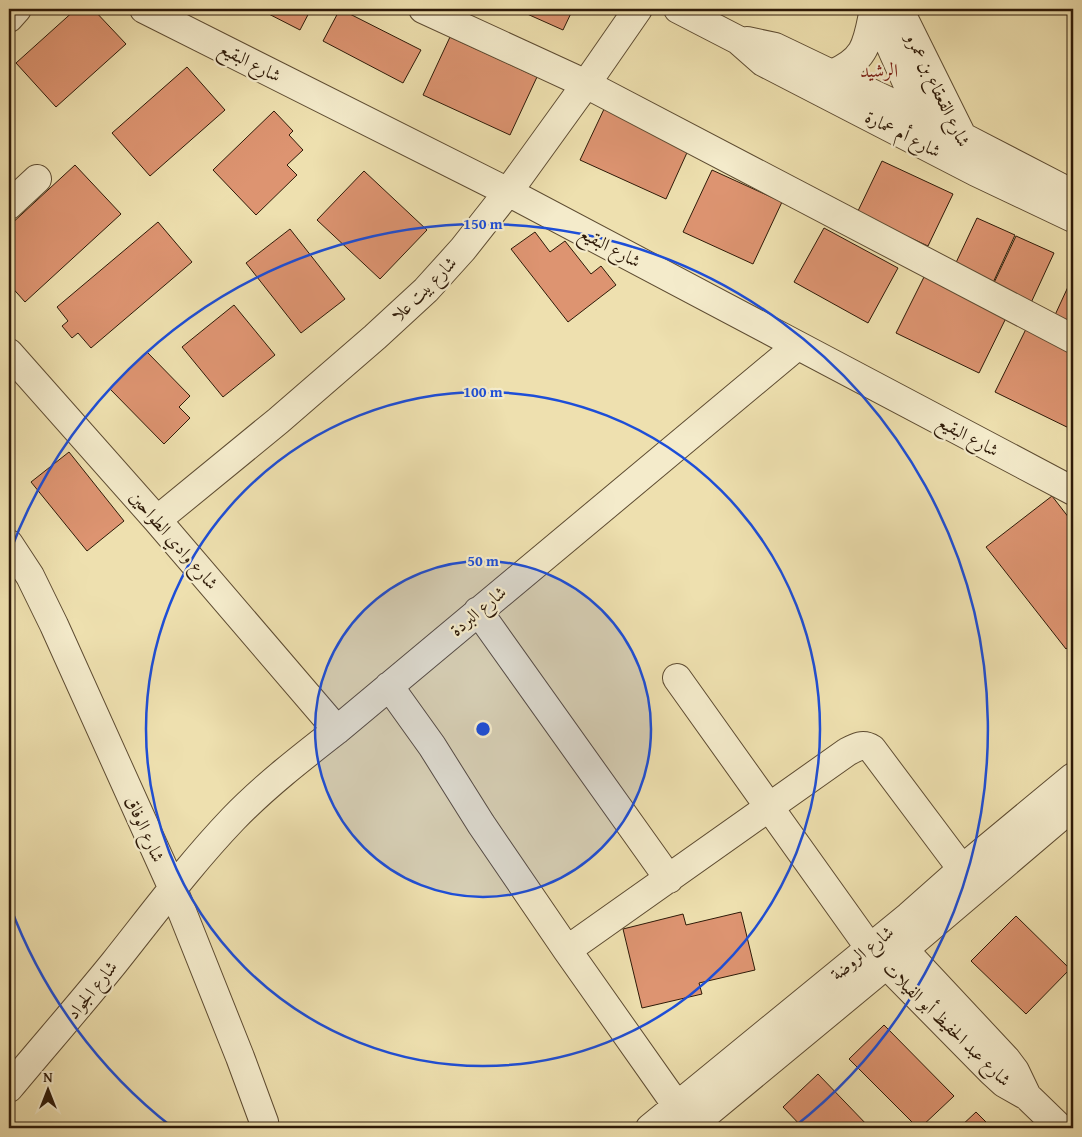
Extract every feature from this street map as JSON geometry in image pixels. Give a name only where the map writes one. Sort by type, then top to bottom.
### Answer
[{"type":"street","points":[[9,18],[18,9]]},
{"type":"street","name":"شارع البقيع","points":[[144,9],[508,192],[1073,491]]},
{"type":"street","points":[[423,9],[586,84],[1073,340]]},
{"type":"street","name":"شارع بيت علا","points":[[157,520],[278,421],[420,296],[463,249],[508,192],[638,9]]},
{"type":"street","name":"شارع أم عمارة","points":[[678,9],[738,40],[764,62],[976,172],[1073,218]]},
{"type":"street","points":[[832,74],[845,68],[862,53],[870,32],[874,9]]},
{"type":"street","name":"شارع القعقاع بن عمرو","points":[[874,9],[924,119],[935,151]]},
{"type":"street","name":"شارع القعقاع بن عمرو","points":[[899,9],[963,137],[976,172]]},
{"type":"street","name":"شارع أم عمارة","points":[[738,40],[775,47],[963,137],[1073,194]]},
{"type":"street","points":[[9,205],[37,179]]},
{"type":"street","name":"شارع البردة","points":[[173,889],[234,818],[291,766],[337,730],[797,346]]},
{"type":"street","name":"شارع وادي الطواحين","points":[[9,353],[157,520],[337,730]]},
{"type":"street","name":"شارع الوفاق","points":[[9,544],[30,576],[54,625],[173,889],[266,1126]]},
{"type":"street","points":[[478,611],[669,879]]},
{"type":"street","name":"شارع عبد الحفيظ أبو الفيلات","points":[[677,678],[770,806],[887,949],[992,1072],[1004,1083],[1027,1096],[1060,1128]]},
{"type":"street","points":[[389,686],[432,746],[481,824],[683,1117]]},
{"type":"street","points":[[567,950],[847,752],[859,746],[868,746],[872,749],[962,869]]},
{"type":"street","name":"شارع الروضة","points":[[887,949],[962,869],[1073,777]]},
{"type":"street","name":"شارع الروضة","points":[[650,1128],[683,1117],[887,949],[1073,806]]},
{"type":"street","name":"شارع الجواد","points":[[9,1088],[85,999],[173,889]]},
{"type":"building","points":[[76,9],[93,9],[126,44],[56,107],[16,63]]},
{"type":"building","points":[[259,9],[311,9],[300,30]]},
{"type":"building","points":[[340,9],[421,50],[403,83],[323,41]]},
{"type":"building","points":[[516,9],[573,9],[563,30]]},
{"type":"building","points":[[450,37],[537,77],[510,135],[423,95]]},
{"type":"building","points":[[187,67],[225,110],[150,176],[112,133]]},
{"type":"building","points":[[605,107],[690,146],[666,199],[580,160]]},
{"type":"building","points":[[274,111],[293,131],[289,135],[303,150],[287,165],[297,175],[256,215],[213,170]]},
{"type":"building","points":[[882,161],[953,194],[928,246],[857,213]]},
{"type":"building","points":[[75,165],[121,214],[25,302],[9,284],[9,226]]},
{"type":"building","points":[[712,170],[782,202],[753,264],[683,232]]},
{"type":"building","points":[[364,171],[427,230],[380,279],[317,220]]},
{"type":"building","points":[[977,218],[1015,235],[991,287],[953,269]]},
{"type":"building","points":[[158,222],[192,262],[91,348],[78,333],[72,338],[62,326],[68,321],[57,307]]},
{"type":"building","points":[[824,228],[898,268],[868,323],[794,282]]},
{"type":"building","points":[[290,229],[345,299],[301,333],[246,263]]},
{"type":"building","points":[[535,232],[550,252],[565,241],[591,274],[601,266],[616,285],[568,322],[511,249]]},
{"type":"building","points":[[1016,236],[1054,253],[1030,305],[992,287]]},
{"type":"building","points":[[925,275],[1007,316],[979,373],[896,333]]},
{"type":"building","points":[[1073,276],[1073,323],[1055,315]]},
{"type":"building","points":[[234,305],[275,355],[223,397],[182,347]]},
{"type":"building","points":[[1027,327],[1073,350],[1073,430],[995,392]]},
{"type":"building","points":[[147,352],[190,396],[179,407],[190,418],[164,444],[110,389]]},
{"type":"building","points":[[69,452],[124,521],[87,551],[31,482]]},
{"type":"building","points":[[1052,496],[1073,523],[1073,643],[1066,649],[986,547]]},
{"type":"building","points":[[741,912],[755,970],[699,983],[702,994],[642,1008],[623,929],[683,914],[686,925]]},
{"type":"building","points":[[1016,916],[1070,969],[1026,1014],[971,961]]},
{"type":"building","points":[[884,1025],[954,1096],[920,1128],[849,1059]]},
{"type":"building","points":[[818,1074],[870,1128],[803,1128],[783,1107]]},
{"type":"building","points":[[976,1112],[992,1128],[959,1128]]},
{"type":"district","name":"الرشيد","points":[[879,70]]}]
